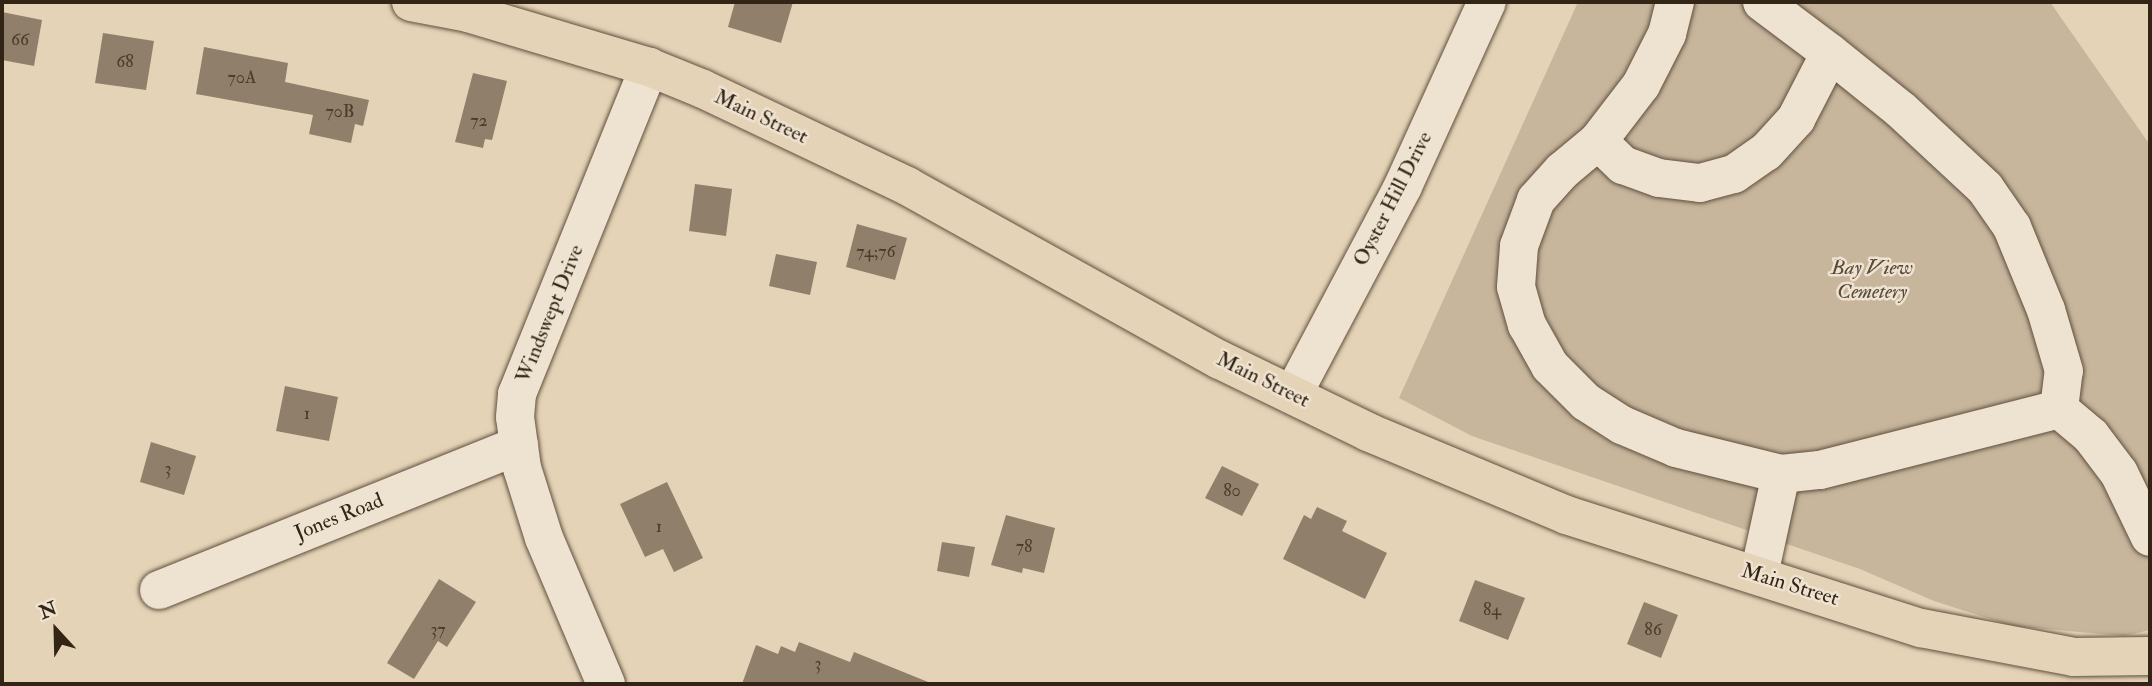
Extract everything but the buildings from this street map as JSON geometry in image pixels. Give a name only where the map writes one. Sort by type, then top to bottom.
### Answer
[{"type":"main road","name":"Main Street","points":[[411,2],[468,13],[649,67],[907,186],[1220,360],[1368,432],[1566,515],[1921,628],[2007,647],[2074,657],[2150,656]]},
{"type":"street","name":"Oyster Hill Drive","points":[[1293,394],[1403,186],[1487,2]]},
{"type":"street","points":[[1675,2],[1667,34],[1641,85],[1598,141],[1562,171],[1536,200],[1519,246],[1516,287],[1527,325],[1550,366],[1586,402],[1622,425],[1676,448],[1781,474],[1820,470],[2059,409]]},
{"type":"street","points":[[1762,2],[1902,110],[1985,187],[2012,227],[2046,310],[2064,371],[2059,409]]},
{"type":"street","points":[[1598,141],[1623,165],[1659,178],[1700,183],[1734,174],[1766,152],[1796,119],[1829,53]]},
{"type":"street","name":"Windswept Drive","points":[[606,684],[544,538],[522,468],[517,394],[649,67]]},
{"type":"street","points":[[2059,409],[2091,436],[2119,473],[2150,537]]},
{"type":"street","name":"Jones Road","points":[[159,590],[519,445]]},
{"type":"street","points":[[1759,575],[1781,474]]},
{"type":"green space","name":"Bay View Cemetery","points":[[1578,2],[2050,2],[2150,145],[2150,630],[2124,636],[2012,626],[1934,601],[1860,569],[1472,436],[1399,398]]}]
